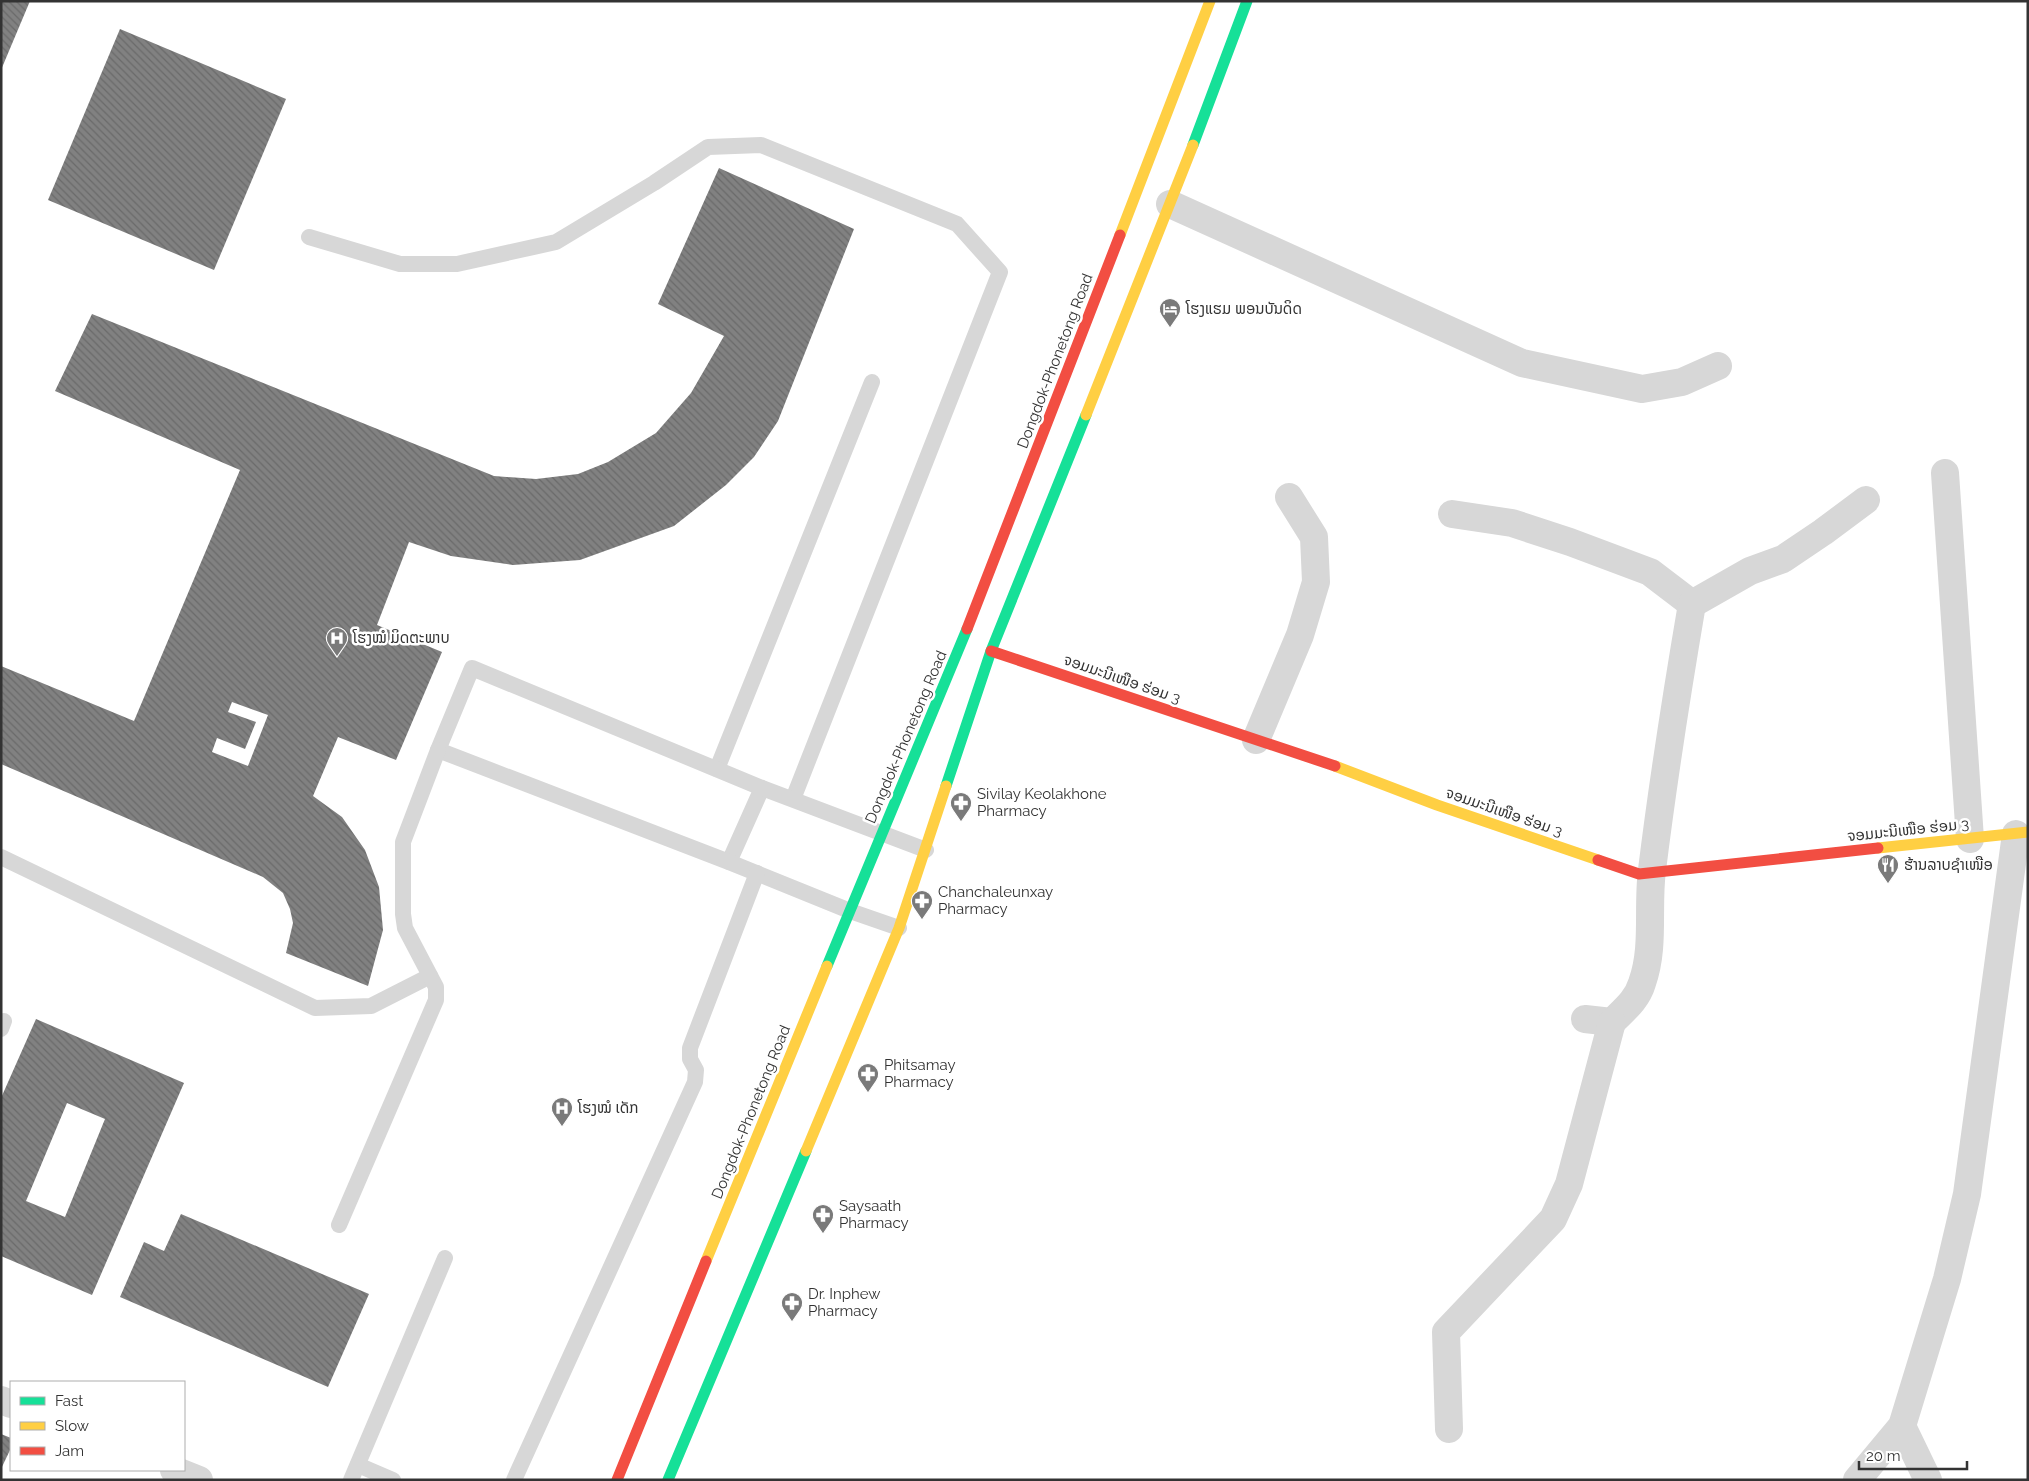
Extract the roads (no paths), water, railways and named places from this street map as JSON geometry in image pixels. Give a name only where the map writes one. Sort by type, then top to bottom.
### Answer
[{"type":"main road","name":"Dongdok-Phonetong Road","points":[[617,1480],[882,832],[963,640],[1210,1]]},
{"type":"main road","points":[[668,1480],[900,928],[991,651],[1170,204],[1247,1]]},
{"type":"main road","name":"ຈອມມະນີເໜືອ ຮ່ອມ 3","points":[[991,651],[1310,757],[1437,805],[1638,874],[2022,833]]},
{"type":"street","points":[[1170,204],[1522,363],[1642,389],[1682,382],[1718,366]]},
{"type":"street","points":[[1945,473],[1970,839]]},
{"type":"street","points":[[1256,740],[1300,635],[1316,582],[1314,537],[1288,497]]},
{"type":"street","points":[[1692,604],[1750,571],[1783,559],[1866,500]]},
{"type":"street","points":[[1452,514],[1512,523],[1570,542],[1650,572],[1692,604]]},
{"type":"street","points":[[1448,1429],[1446,1332],[1553,1219],[1569,1184],[1612,1022],[1634,1000],[1642,985],[1649,961],[1652,874],[1672,718],[1692,604]]},
{"type":"street","points":[[1857,1480],[1902,1426],[1947,1279],[1967,1194],[2022,833]]},
{"type":"street","points":[[1585,1019],[1612,1022]]},
{"type":"street","points":[[1902,1426],[1928,1480]]},
{"type":"street","points":[[176,1471],[199,1480]]},
{"type":"lane","points":[[309,238],[400,264],[457,264],[556,242],[654,183],[708,147],[761,145],[957,224],[1000,272],[793,800]]},
{"type":"lane","points":[[717,769],[872,382]]},
{"type":"lane","points":[[339,1225],[436,1000],[436,987],[406,928],[403,914],[403,842],[472,668],[762,788],[926,850]]},
{"type":"lane","points":[[438,750],[757,873],[850,912],[900,928]]},
{"type":"lane","points":[[729,862],[762,788]]},
{"type":"lane","points":[[1,857],[315,1008],[371,1006],[430,976]]},
{"type":"lane","points":[[514,1480],[695,1082],[696,1070],[690,1059],[690,1048],[757,873]]},
{"type":"lane","points":[[351,1480],[445,1258]]},
{"type":"lane","points":[[358,1464],[393,1480]]},
{"type":"place","name":"ໂຮງແຮມ ພອນບັນດິດ","points":[[1170,328]]},
{"type":"place","name":"ໂຮງໝໍ ມິດຕະພາບ","points":[[337,657]]},
{"type":"place","name":"Sivilay Keolakhone Pharmacy","points":[[961,822]]},
{"type":"place","name":"ຮ້ານລາບຊຳເໜືອ","points":[[1888,884]]},
{"type":"place","name":"Chanchaleunxay Pharmacy","points":[[922,920]]},
{"type":"place","name":"Phitsamay Pharmacy","points":[[868,1093]]},
{"type":"place","name":"ໂຮງໝໍ ເດັກ","points":[[562,1127]]},
{"type":"place","name":"Saysaath Pharmacy","points":[[823,1234]]},
{"type":"place","name":"Dr. Inphew Pharmacy","points":[[792,1322]]}]
